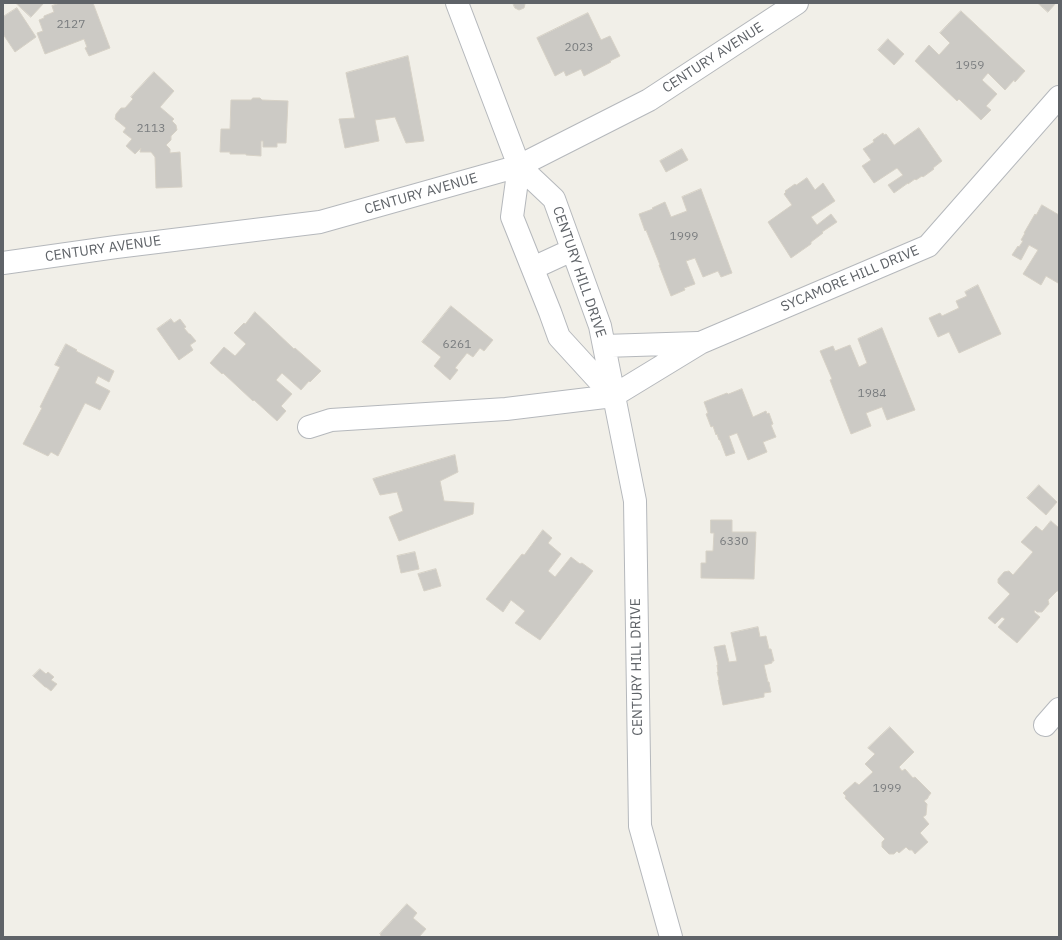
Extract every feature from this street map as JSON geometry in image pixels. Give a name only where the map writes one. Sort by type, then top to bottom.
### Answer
[{"type":"street","name":"CENTURY HILL DRIVE","points":[[457,3],[519,166],[554,199],[600,326],[635,501],[640,826],[671,937]]},
{"type":"street","name":"CENTURY AVENUE","points":[[3,263],[116,247],[320,222],[519,166],[649,100],[797,3]]},
{"type":"street","name":"SYCAMORE HILL DRIVE","points":[[700,343],[928,246],[1059,97]]},
{"type":"street","name":"CENTURY HILL DRIVE","points":[[519,166],[512,217],[559,337],[613,396]]},
{"type":"street","points":[[533,268],[572,250]]},
{"type":"street","name":"CENTURY HILL DRIVE","points":[[604,346],[700,343]]},
{"type":"street","points":[[309,427],[331,420],[506,409],[613,396],[700,343]]},
{"type":"building","points":[[16,3],[44,3],[31,17]]},
{"type":"building","points":[[60,3],[93,3],[110,48],[89,56],[85,48],[87,47],[84,39],[45,54],[37,33],[43,31],[39,20],[54,12],[52,6]]},
{"type":"building","points":[[513,3],[525,3],[524,8],[519,10],[515,8]]},
{"type":"building","points":[[1038,3],[1056,3],[1048,12]]},
{"type":"building","points":[[17,8],[36,37],[15,52],[3,34],[3,17]]},
{"type":"building","points":[[961,11],[1025,71],[1005,90],[988,73],[982,80],[997,94],[986,106],[991,110],[981,120],[959,99],[957,101],[915,61],[929,45],[939,55],[950,43],[940,33]]},
{"type":"building","points":[[588,13],[601,40],[610,36],[620,56],[584,76],[581,69],[566,76],[564,71],[555,76],[537,38]]},
{"type":"building","points":[[888,39],[904,54],[894,65],[878,50]]},
{"type":"building","points":[[408,56],[424,141],[406,143],[395,117],[375,120],[379,141],[345,148],[339,119],[355,118],[346,73]]},
{"type":"building","points":[[154,72],[174,91],[160,107],[174,119],[172,121],[176,125],[177,130],[171,136],[171,140],[166,145],[170,149],[170,153],[180,152],[182,187],[156,188],[155,157],[151,152],[140,152],[141,148],[135,154],[126,146],[132,139],[123,132],[126,128],[115,119],[116,114],[121,108],[125,108],[133,99],[131,97]]},
{"type":"building","points":[[253,98],[260,98],[262,100],[288,101],[286,143],[277,143],[277,147],[263,147],[263,141],[261,141],[261,156],[220,152],[221,129],[230,129],[231,100],[251,100]]},
{"type":"building","points":[[919,128],[942,161],[923,177],[922,176],[916,180],[915,179],[894,193],[888,185],[903,175],[897,168],[874,183],[862,166],[871,160],[863,149],[874,142],[873,140],[883,133],[884,135],[886,134],[894,145]]},
{"type":"building","points":[[682,149],[688,160],[666,172],[660,161]]},
{"type":"building","points":[[807,178],[815,190],[823,183],[835,201],[811,217],[817,225],[831,214],[837,222],[822,232],[823,233],[811,242],[811,244],[791,258],[768,222],[792,205],[784,194],[786,192],[785,191]]},
{"type":"building","points":[[701,189],[732,273],[721,277],[718,271],[703,277],[695,258],[686,261],[695,284],[684,288],[685,290],[671,296],[639,214],[653,209],[652,208],[665,202],[671,217],[687,211],[682,197]]},
{"type":"building","points":[[1042,205],[1059,215],[1059,281],[1058,283],[1046,276],[1041,285],[1023,274],[1038,250],[1029,245],[1021,260],[1012,255],[1023,241],[1021,240],[1024,233]]},
{"type":"building","points":[[978,285],[1001,334],[959,353],[949,332],[938,337],[929,318],[940,313],[942,316],[959,308],[956,301],[967,296],[965,292]]},
{"type":"building","points":[[451,306],[493,340],[484,351],[480,348],[473,357],[467,353],[455,368],[458,370],[450,380],[434,366],[441,357],[422,342]]},
{"type":"building","points":[[255,312],[294,349],[295,348],[321,371],[301,390],[282,373],[276,380],[292,394],[281,406],[286,411],[277,421],[210,363],[224,347],[235,356],[246,344],[234,333],[244,323],[245,324]]},
{"type":"building","points":[[171,319],[174,323],[180,319],[186,327],[184,328],[196,341],[190,345],[193,350],[179,360],[157,329]]},
{"type":"building","points":[[882,328],[915,410],[887,420],[882,407],[866,413],[871,426],[851,434],[830,380],[832,379],[820,351],[833,346],[835,351],[850,345],[859,367],[867,363],[858,339]]},
{"type":"building","points":[[66,344],[114,371],[109,382],[98,376],[95,383],[110,391],[100,410],[85,403],[58,456],[51,452],[48,456],[23,444],[42,408],[40,407],[60,367],[55,365]]},
{"type":"building","points":[[742,389],[753,417],[766,411],[767,414],[769,413],[773,424],[771,425],[776,437],[763,442],[767,452],[748,460],[737,433],[729,436],[735,453],[726,456],[713,426],[711,427],[706,414],[708,413],[704,402]]},
{"type":"building","points":[[455,455],[458,472],[440,481],[444,501],[474,503],[473,514],[399,541],[389,517],[403,511],[397,492],[380,495],[373,479]]},
{"type":"building","points":[[1039,485],[1057,502],[1046,515],[1027,498]]},
{"type":"building","points":[[711,520],[732,520],[732,532],[756,532],[754,579],[701,578],[701,563],[706,563],[706,551],[713,551],[714,533],[711,533]]},
{"type":"building","points":[[1051,521],[1059,528],[1059,591],[1057,591],[1048,600],[1049,604],[1042,612],[1037,612],[1035,610],[1034,612],[1040,617],[1017,643],[998,627],[1005,619],[1002,617],[995,624],[988,618],[1010,594],[998,583],[998,579],[1004,572],[1009,571],[1013,575],[1033,552],[1021,542],[1036,526],[1042,531]]},
{"type":"building","points":[[543,530],[552,538],[548,543],[561,554],[548,571],[555,577],[571,557],[593,571],[540,640],[515,623],[525,611],[511,600],[503,612],[486,599],[522,554],[524,555]]},
{"type":"building","points":[[415,552],[419,569],[401,573],[397,556]]},
{"type":"building","points":[[436,569],[441,586],[424,591],[418,574]]},
{"type":"building","points":[[758,627],[760,637],[766,636],[774,661],[764,665],[771,692],[764,693],[764,697],[723,705],[714,647],[725,645],[729,662],[737,661],[731,633]]},
{"type":"building","points":[[40,669],[46,674],[48,672],[54,677],[51,680],[57,684],[51,691],[33,676]]},
{"type":"building","points":[[890,727],[914,752],[899,767],[902,771],[905,769],[913,778],[915,777],[931,793],[924,801],[927,804],[926,815],[923,817],[929,824],[920,833],[928,842],[915,854],[912,850],[909,850],[906,847],[899,853],[897,851],[894,854],[889,854],[882,847],[882,842],[885,839],[845,798],[846,796],[843,793],[855,782],[859,785],[873,772],[865,764],[875,754],[868,748]]},
{"type":"building","points":[[407,904],[417,913],[413,918],[426,929],[419,937],[380,937],[380,934]]}]
